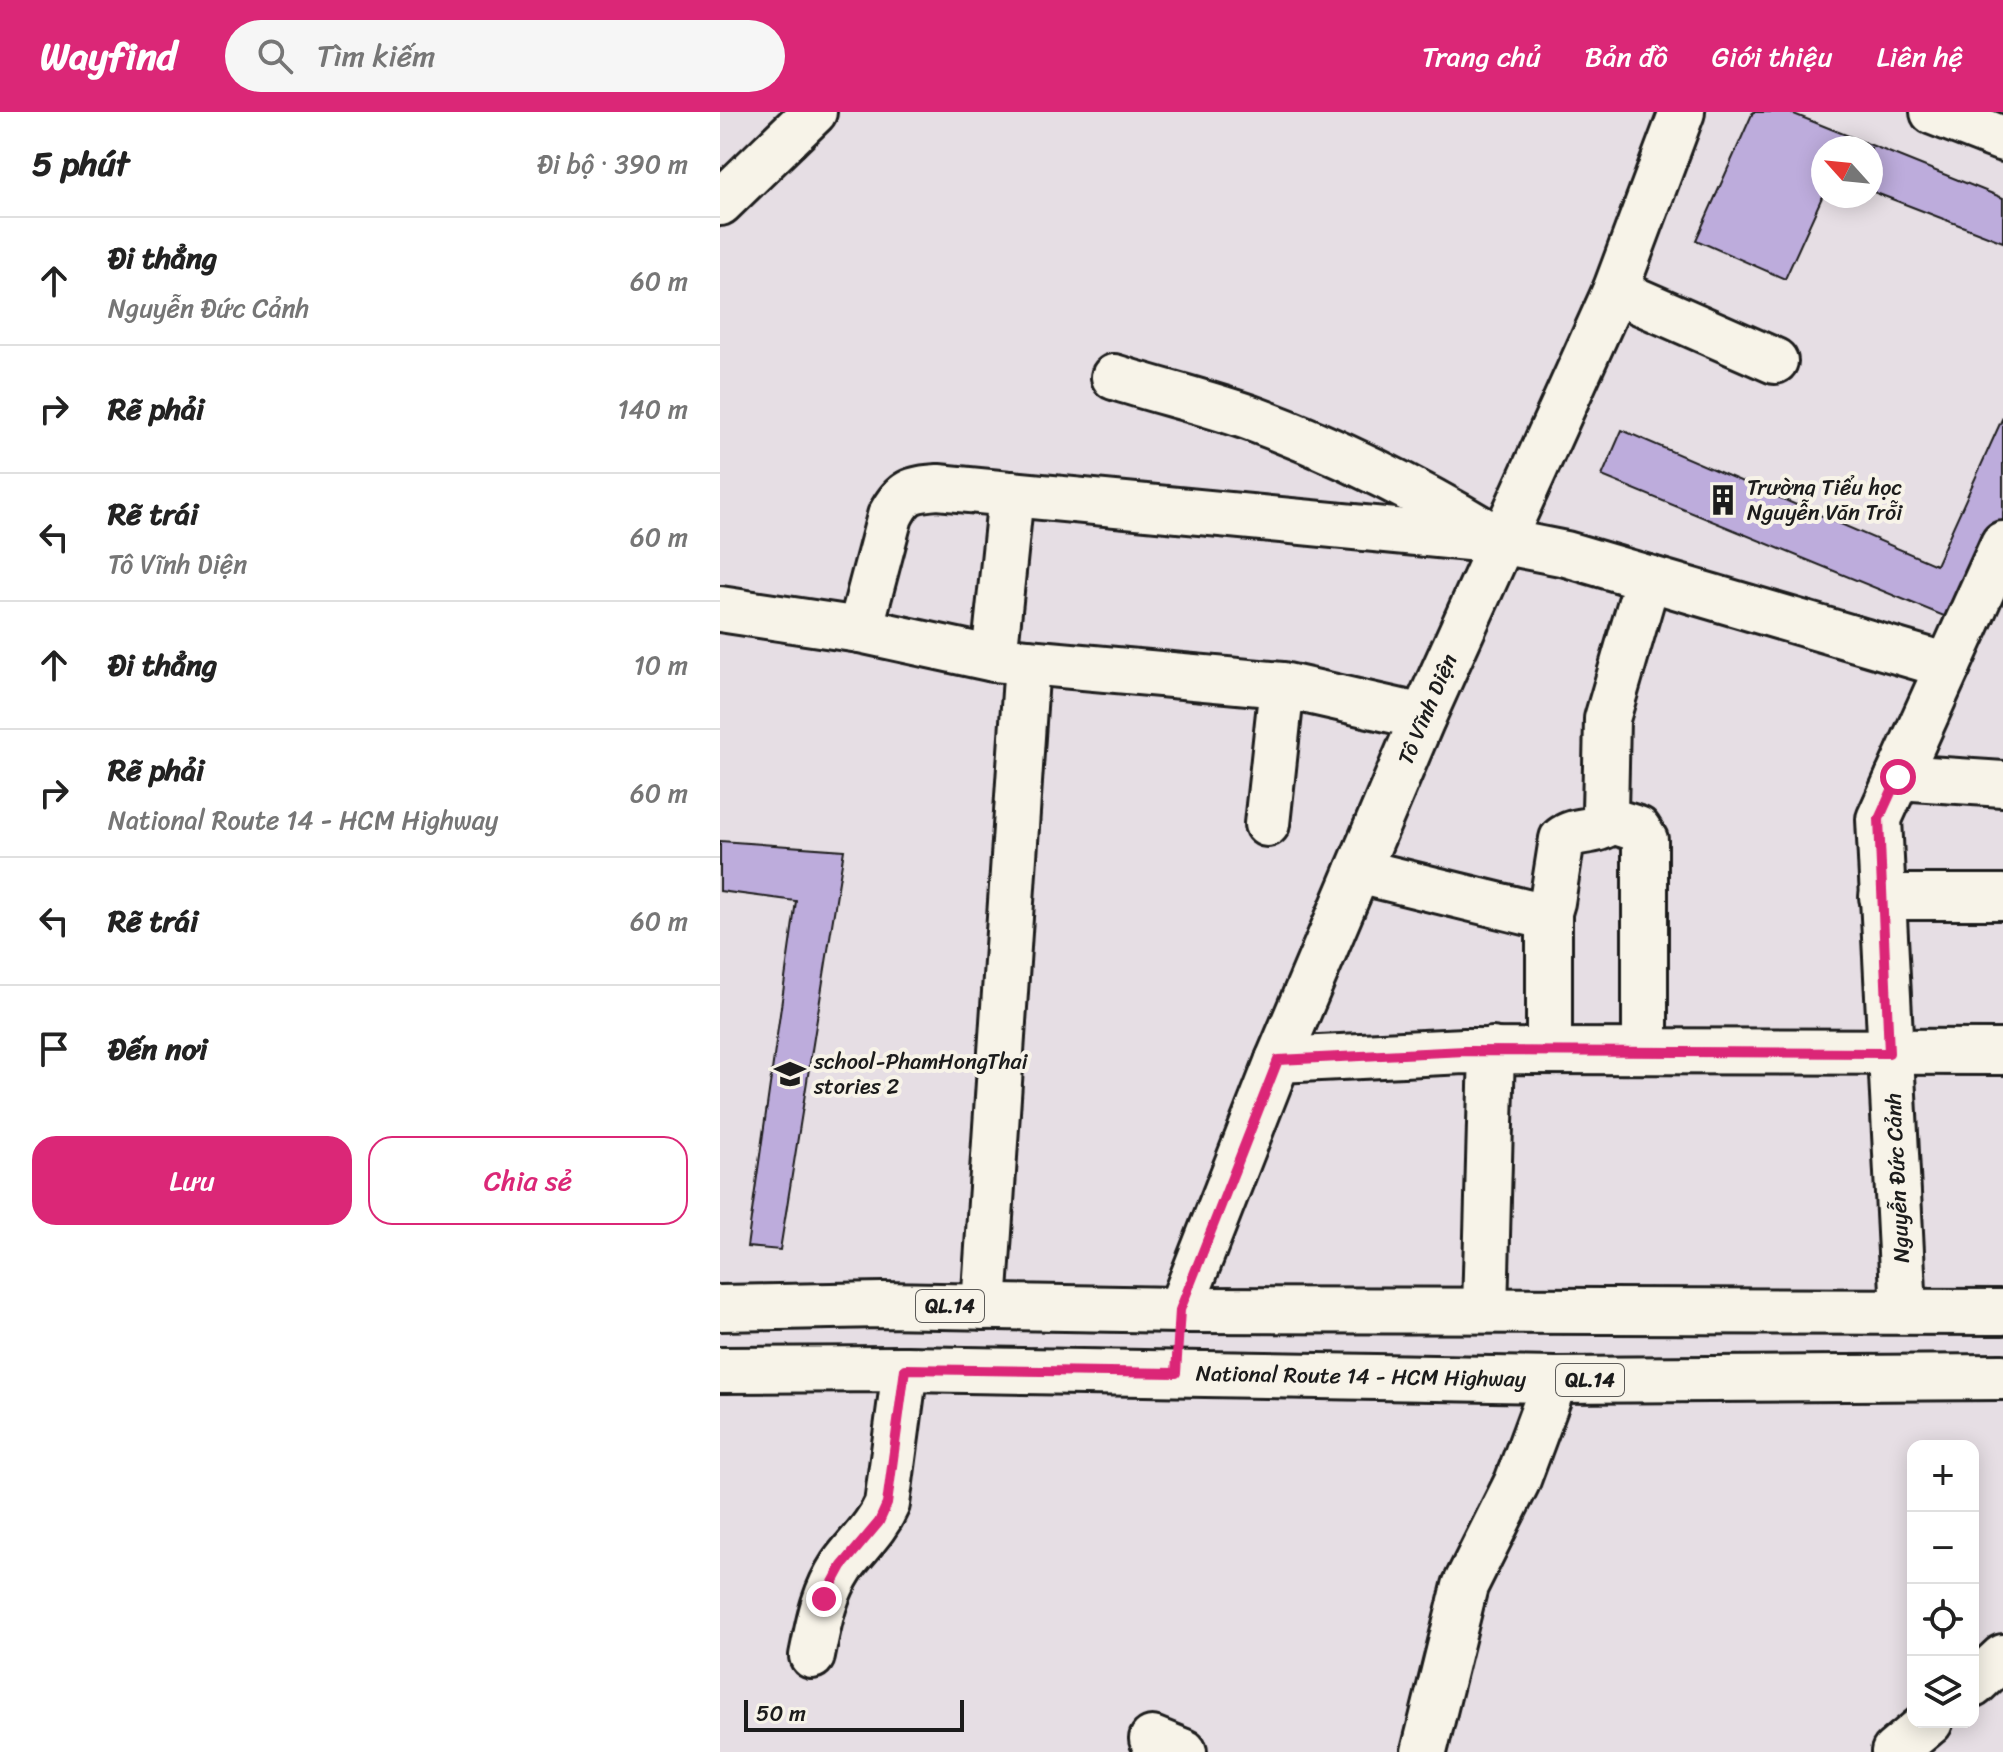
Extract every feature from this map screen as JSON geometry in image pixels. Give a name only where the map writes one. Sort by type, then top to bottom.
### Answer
[{"type":"street","points":[[720,203],[814,112]]},
{"type":"street","name":"Tô Vĩnh Diện","points":[[1176,1373],[1180,1310],[1278,1060],[1500,541],[1615,291],[1682,112]]},
{"type":"street","points":[[1933,112],[2003,139]]},
{"type":"street","points":[[1615,291],[1775,361]]},
{"type":"street","points":[[1114,377],[1221,408],[1310,442],[1436,503],[1500,541]]},
{"type":"street","points":[[860,630],[890,516],[899,498],[915,488],[938,487],[1500,541],[1566,554],[1948,666]]},
{"type":"street","points":[[984,1307],[1011,660],[1011,494]]},
{"type":"street","name":"Nguyễn Đức Cảnh","points":[[1904,1311],[1879,819],[2003,544]]},
{"type":"street","points":[[1645,1051],[1645,840],[1638,829],[1612,821],[1605,812],[1607,719],[1648,578]]},
{"type":"street","points":[[720,609],[860,630],[1011,660],[1282,685],[1423,717]]},
{"type":"street","points":[[1267,824],[1282,685]]},
{"type":"street","points":[[1898,777],[2003,784]]},
{"type":"street","points":[[1549,1050],[1549,912],[1562,839],[1572,833],[1599,830],[1612,821]]},
{"type":"street","points":[[1358,871],[1535,915],[1549,912]]},
{"type":"street","points":[[1882,897],[2003,897]]},
{"type":"street","points":[[1278,1060],[1492,1050],[2003,1052]]},
{"type":"street","points":[[1485,1310],[1492,1050]]},
{"type":"street","name":"QL.14","points":[[720,1308],[882,1305],[1180,1310],[2003,1312]]},
{"type":"street","points":[[812,1656],[824,1599],[842,1566],[879,1522],[887,1504],[905,1369]]},
{"type":"street","name":"National Route 14 - HCM Highway","points":[[720,1370],[905,1369],[1555,1380],[1990,1381]]},
{"type":"street","points":[[1424,1752],[1465,1586],[1517,1482],[1555,1380]]},
{"type":"street","points":[[1979,1679],[2003,1657]]},
{"type":"street","points":[[1894,1752],[1923,1728]]},
{"type":"building","points":[[1753,112],[1789,112],[1849,136],[1811,136],[1811,208],[1817,208],[1785,279],[1696,240]]},
{"type":"building","points":[[1883,150],[2003,198],[2003,242],[1883,196]]},
{"type":"building","name":"Trường Tiểu học Nguyễn Văn Trỗi","points":[[2003,417],[2003,524],[1961,623],[1602,476],[1622,430],[1936,565]]},
{"type":"building","name":"school-PhamHongThai stories 2","points":[[720,841],[844,850],[780,1250],[747,1247],[796,901],[720,891]]},
{"type":"place","name":"Trường Tiểu học Nguyễn Văn Trỗi","points":[[1723,500]]},
{"type":"place","name":"school-PhamHongThai stories 2","points":[[790,1074]]},
{"type":"route","points":[[824,1599],[842,1566],[879,1522],[887,1504],[905,1369],[1176,1373],[1180,1310],[1278,1060],[1465,1051],[1889,1053],[1879,819],[1898,777]]}]
